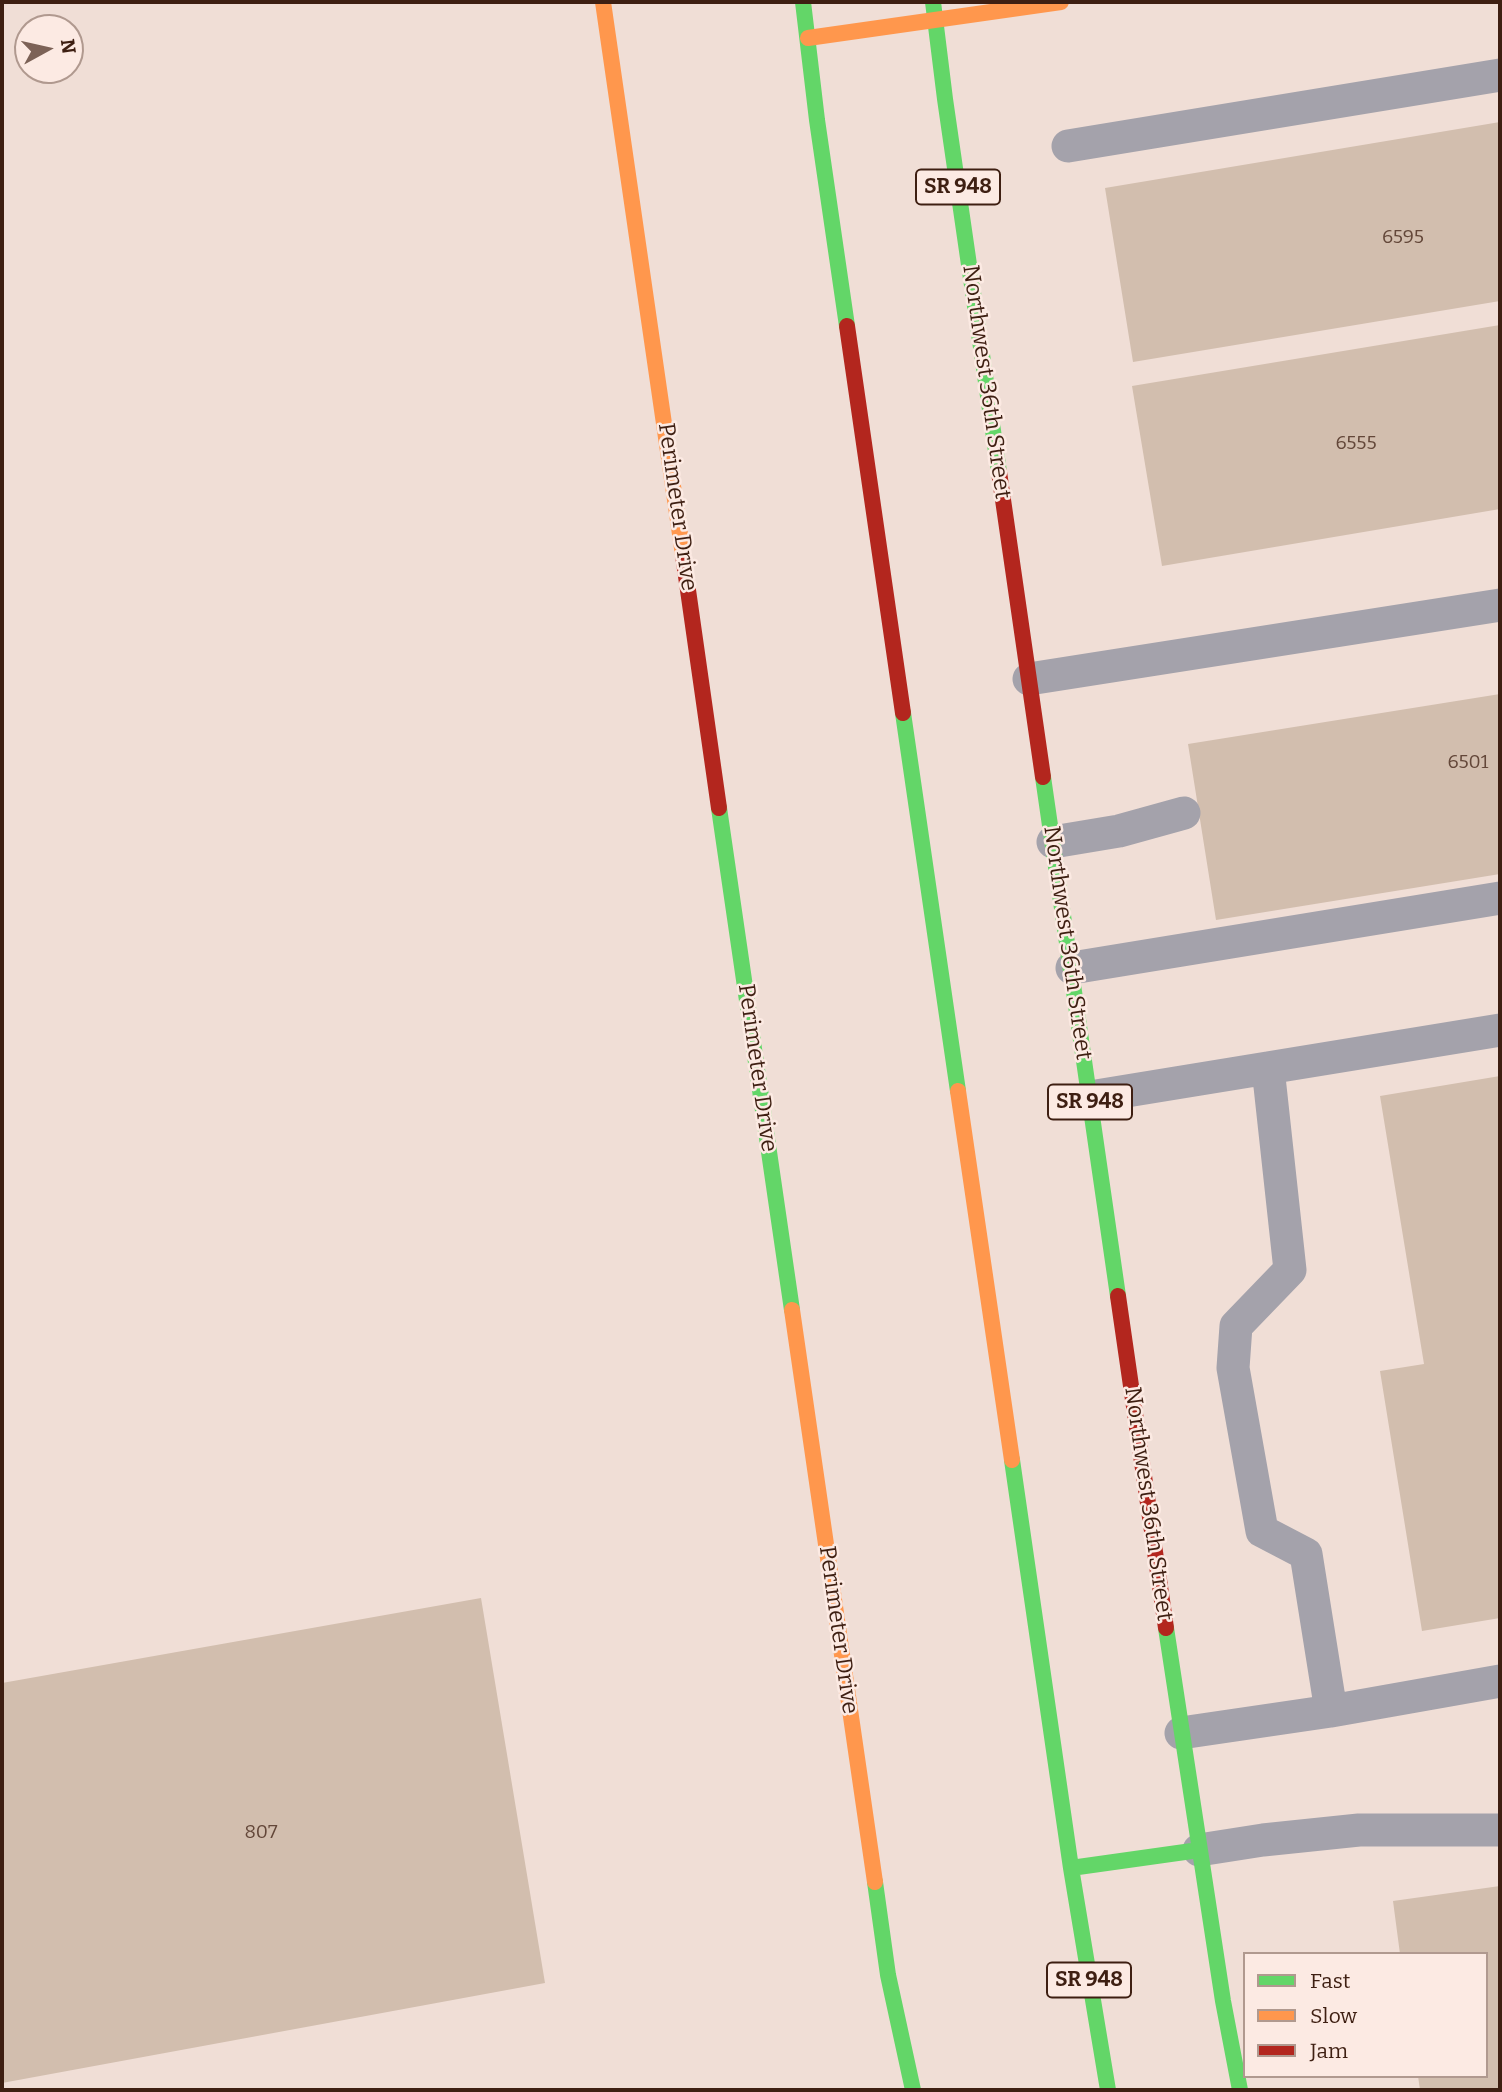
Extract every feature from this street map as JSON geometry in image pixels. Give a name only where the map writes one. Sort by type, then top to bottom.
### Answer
[{"type":"main road","name":"Perimeter Drive","points":[[603,2],[886,1961],[913,2090]]},
{"type":"main road","name":"SR 948","points":[[803,2],[817,120],[1071,1868],[1108,2090]]},
{"type":"main road","name":"Northwest 36th Street","points":[[933,2],[1181,1733],[1223,2001],[1240,2090]]},
{"type":"main road","points":[[808,38],[1061,2]]},
{"type":"main road","points":[[1071,1868],[1199,1850]]},
{"type":"lane","points":[[1068,146],[1500,75]]},
{"type":"lane","points":[[1029,679],[1500,605]]},
{"type":"lane","points":[[1053,842],[1119,831],[1184,813]]},
{"type":"lane","points":[[1072,968],[1500,898]]},
{"type":"lane","points":[[1090,1097],[1500,1030]]},
{"type":"lane","points":[[1268,1068],[1290,1270],[1236,1326],[1233,1368],[1262,1531],[1306,1554],[1331,1712]]},
{"type":"lane","points":[[1181,1733],[1331,1712],[1500,1681]]},
{"type":"lane","points":[[1199,1850],[1359,1830],[1500,1830]]},
{"type":"building","points":[[1500,122],[1500,301],[1133,362],[1105,188]]},
{"type":"building","points":[[1500,325],[1500,509],[1162,566],[1132,386]]},
{"type":"building","points":[[1500,694],[1500,874],[1216,920],[1188,744]]},
{"type":"building","points":[[1500,1076],[1500,1618],[1422,1631],[1380,1371],[1424,1364],[1380,1096]]},
{"type":"building","points":[[481,1598],[545,1983],[2,2083],[2,1683]]},
{"type":"building","points":[[1500,1886],[1500,2090],[1420,2090],[1418,2078],[1488,2078],[1488,1952],[1400,1952],[1393,1901]]},
{"type":"traffic: fast","points":[[803,2],[847,326]]},
{"type":"traffic: fast","points":[[933,2],[999,472]]},
{"type":"traffic: fast","points":[[903,713],[958,1091]]},
{"type":"traffic: fast","points":[[1043,777],[1118,1296]]},
{"type":"traffic: fast","points":[[719,808],[792,1310]]},
{"type":"traffic: fast","points":[[1012,1460],[1071,1868],[1108,2090]]},
{"type":"traffic: fast","points":[[1166,1628],[1223,2001],[1240,2090]]},
{"type":"traffic: fast","points":[[1071,1868],[1199,1850]]},
{"type":"traffic: fast","points":[[875,1882],[888,1975],[913,2090]]},
{"type":"traffic: slow","points":[[603,2],[683,555]]},
{"type":"traffic: slow","points":[[808,38],[1061,2]]},
{"type":"traffic: slow","points":[[958,1091],[1012,1460]]},
{"type":"traffic: slow","points":[[792,1310],[875,1882]]},
{"type":"traffic: jam","points":[[847,326],[903,713]]},
{"type":"traffic: jam","points":[[999,472],[1043,777]]},
{"type":"traffic: jam","points":[[683,555],[719,808]]},
{"type":"traffic: jam","points":[[1118,1296],[1166,1628]]}]
